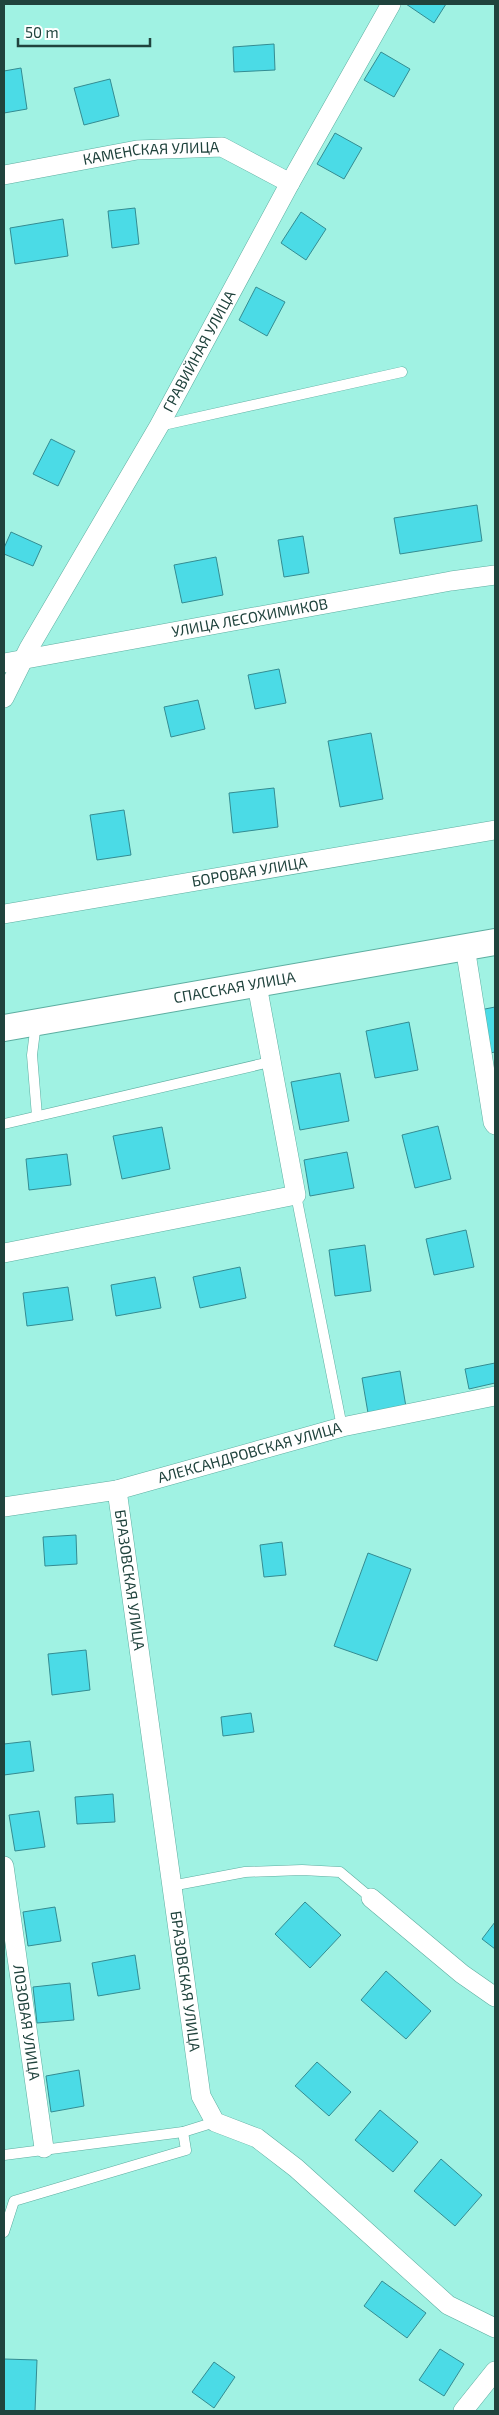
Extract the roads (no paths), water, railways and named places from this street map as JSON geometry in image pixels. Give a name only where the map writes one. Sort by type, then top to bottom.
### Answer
[{"type":"street","name":"ГРАВИЙНАЯ УЛИЦА","points":[[4,698],[23,659],[159,426],[290,183],[391,4]]},
{"type":"street","name":"КАМЕНСКАЯ УЛИЦА","points":[[4,174],[137,150],[222,147],[290,183]]},
{"type":"street","name":"УЛИЦА ЛЕСОХИМИКОВ","points":[[4,663],[402,589],[495,575]]},
{"type":"street","name":"БОРОВАЯ УЛИЦА","points":[[4,914],[495,830]]},
{"type":"street","name":"СПАССКАЯ УЛИЦА","points":[[4,1028],[495,942]]},
{"type":"street","points":[[465,947],[495,1125]]},
{"type":"street","points":[[4,1253],[296,1194],[257,984]]},
{"type":"street","name":"АЛЕКСАНДРОВСКАЯ УЛИЦА","points":[[4,1507],[117,1490],[342,1427],[495,1396]]},
{"type":"street","name":"БРАЗОВСКАЯ УЛИЦА","points":[[117,1490],[201,2096],[215,2122]]},
{"type":"street","name":"ЛОЗОВАЯ УЛИЦА","points":[[4,1866],[44,2148]]},
{"type":"street","points":[[371,1898],[462,1974],[495,1997]]},
{"type":"street","points":[[215,2122],[257,2138],[296,2168],[448,2305],[495,2328]]},
{"type":"street","points":[[463,2411],[495,2371]]},
{"type":"lane","points":[[159,426],[402,372]]},
{"type":"lane","points":[[36,1022],[32,1055],[37,1116]]},
{"type":"lane","points":[[4,1124],[270,1062]]},
{"type":"lane","points":[[296,1194],[342,1427]]},
{"type":"lane","points":[[171,1886],[245,1872],[331,1871],[340,1872],[371,1898]]},
{"type":"lane","points":[[4,2155],[44,2148],[183,2132],[215,2122]]},
{"type":"lane","points":[[4,2232],[14,2201],[186,2150],[183,2132]]}]
